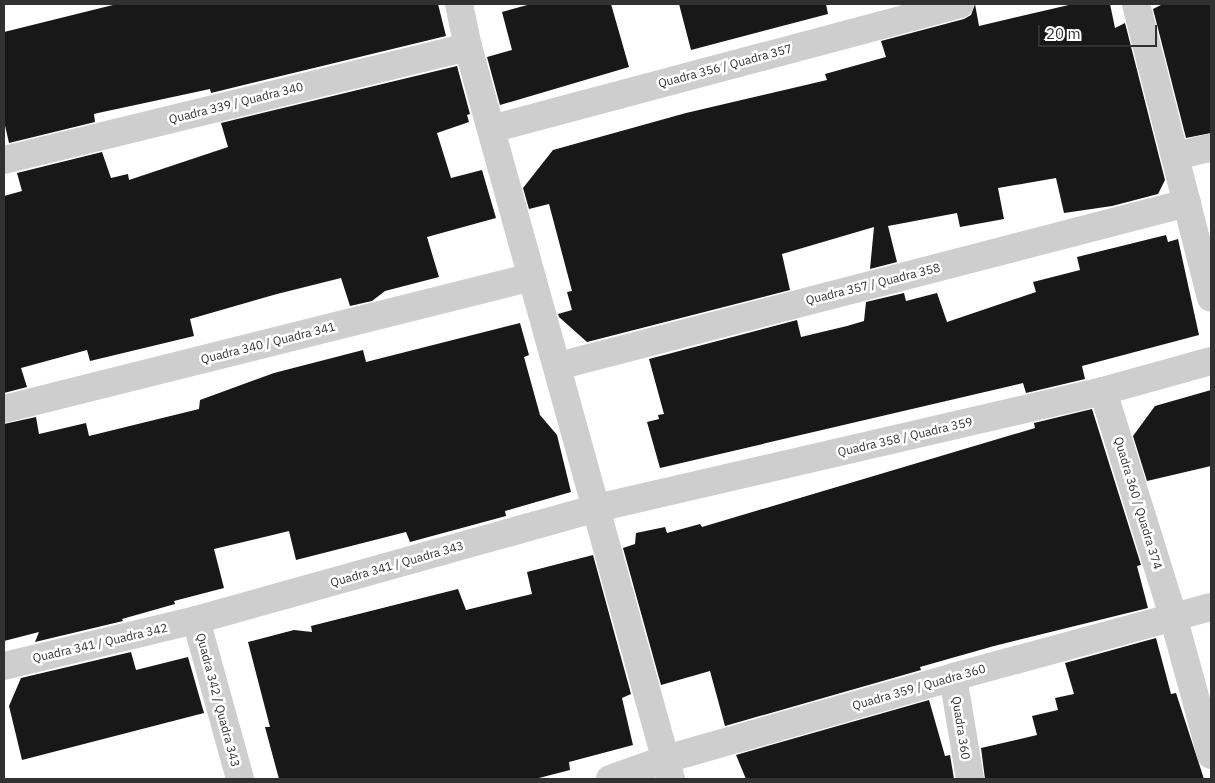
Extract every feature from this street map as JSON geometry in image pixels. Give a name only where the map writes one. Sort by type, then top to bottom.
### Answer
[{"type":"street","points":[[459,4],[468,47],[558,366],[668,769]]},
{"type":"street","name":"Quadra 356 / Quadra 357","points":[[491,129],[960,4]]},
{"type":"street","points":[[1136,4],[1211,298]]},
{"type":"street","name":"Quadra 339 / Quadra 340","points":[[4,160],[468,47]]},
{"type":"street","points":[[1175,156],[1211,148]]},
{"type":"street","name":"Quadra 357 / Quadra 358","points":[[558,366],[1187,203]]},
{"type":"street","name":"Quadra 340 / Quadra 341","points":[[4,409],[532,277]]},
{"type":"street","name":"Quadra 358 / Quadra 359","points":[[597,508],[1103,391],[1211,361]]},
{"type":"street","name":"Quadra 360 / Quadra 374","points":[[1103,391],[1173,616],[1211,754]]},
{"type":"street","name":"Quadra 341 / Quadra 343","points":[[196,620],[597,508]]},
{"type":"street","name":"Quadra 359 / Quadra 360","points":[[610,779],[668,769],[953,677],[1211,607]]},
{"type":"street","name":"Quadra 341 / Quadra 342","points":[[4,666],[196,620]]},
{"type":"street","name":"Quadra 342 / Quadra 343","points":[[196,620],[240,779]]},
{"type":"street","name":"Quadra 360","points":[[953,677],[970,779]]},
{"type":"building","points":[[117,4],[438,4],[446,36],[211,93],[210,89],[98,113],[94,114],[95,122],[9,143],[4,121],[4,32]]},
{"type":"building","points":[[531,4],[611,4],[629,67],[500,105],[487,57],[512,50],[502,12]]},
{"type":"building","points":[[679,4],[826,4],[828,14],[691,50]]},
{"type":"building","points":[[975,4],[979,26],[1073,4],[1110,4],[1115,28],[1125,23],[1165,180],[1158,194],[1112,206],[1064,213],[1056,178],[998,188],[1004,219],[960,227],[957,213],[888,226],[897,262],[870,269],[874,227],[782,254],[790,290],[587,342],[559,317],[558,314],[572,310],[567,292],[572,291],[549,204],[529,209],[523,188],[553,150],[686,113],[827,80],[825,74],[886,57],[881,41],[964,19],[971,15]]},
{"type":"building","points":[[1163,4],[1211,4],[1211,133],[1186,138],[1153,9]]},
{"type":"building","points":[[457,66],[470,114],[467,115],[469,122],[437,133],[451,178],[482,170],[496,218],[427,237],[439,277],[385,291],[372,301],[350,306],[341,278],[277,294],[190,319],[194,336],[90,361],[87,350],[21,368],[27,387],[4,393],[4,196],[22,191],[17,173],[102,152],[111,178],[128,174],[129,180],[228,147],[221,123]]},
{"type":"building","points":[[1166,235],[1168,242],[1178,239],[1199,335],[1082,366],[1085,379],[1026,393],[1023,383],[660,468],[647,422],[659,419],[658,415],[664,414],[649,359],[797,320],[801,337],[847,326],[864,321],[866,302],[904,293],[906,301],[937,293],[947,322],[1036,292],[1033,282],[1080,270],[1077,257]]},
{"type":"building","points":[[520,323],[529,355],[524,357],[540,415],[557,435],[571,492],[505,511],[506,516],[410,542],[406,532],[296,560],[289,531],[214,549],[224,588],[174,601],[175,604],[122,619],[123,621],[35,642],[39,632],[4,641],[4,424],[36,417],[39,434],[86,423],[89,436],[199,409],[200,400],[274,373],[363,350],[366,362]]},
{"type":"building","points":[[1211,390],[1211,466],[1147,481],[1133,436],[1155,406]]},
{"type":"building","points":[[1092,409],[1141,565],[1137,566],[1148,608],[994,646],[920,667],[921,670],[725,726],[710,671],[661,685],[623,548],[635,544],[636,533],[665,527],[667,533],[700,524],[702,527],[1035,428],[1034,423]]},
{"type":"building","points":[[593,555],[631,694],[622,698],[633,745],[569,762],[570,770],[535,779],[279,779],[265,727],[270,727],[248,642],[294,630],[312,632],[311,626],[458,589],[466,610],[532,594],[527,572]]},
{"type":"building","points":[[1156,638],[1171,694],[1176,693],[1204,779],[985,779],[981,748],[1037,735],[1032,716],[1058,710],[1055,698],[1074,694],[1065,663]]},
{"type":"building","points":[[131,652],[136,670],[188,657],[204,713],[22,760],[9,706],[21,678]]},
{"type":"building","points":[[929,700],[945,756],[950,755],[954,779],[746,779],[736,755]]}]
